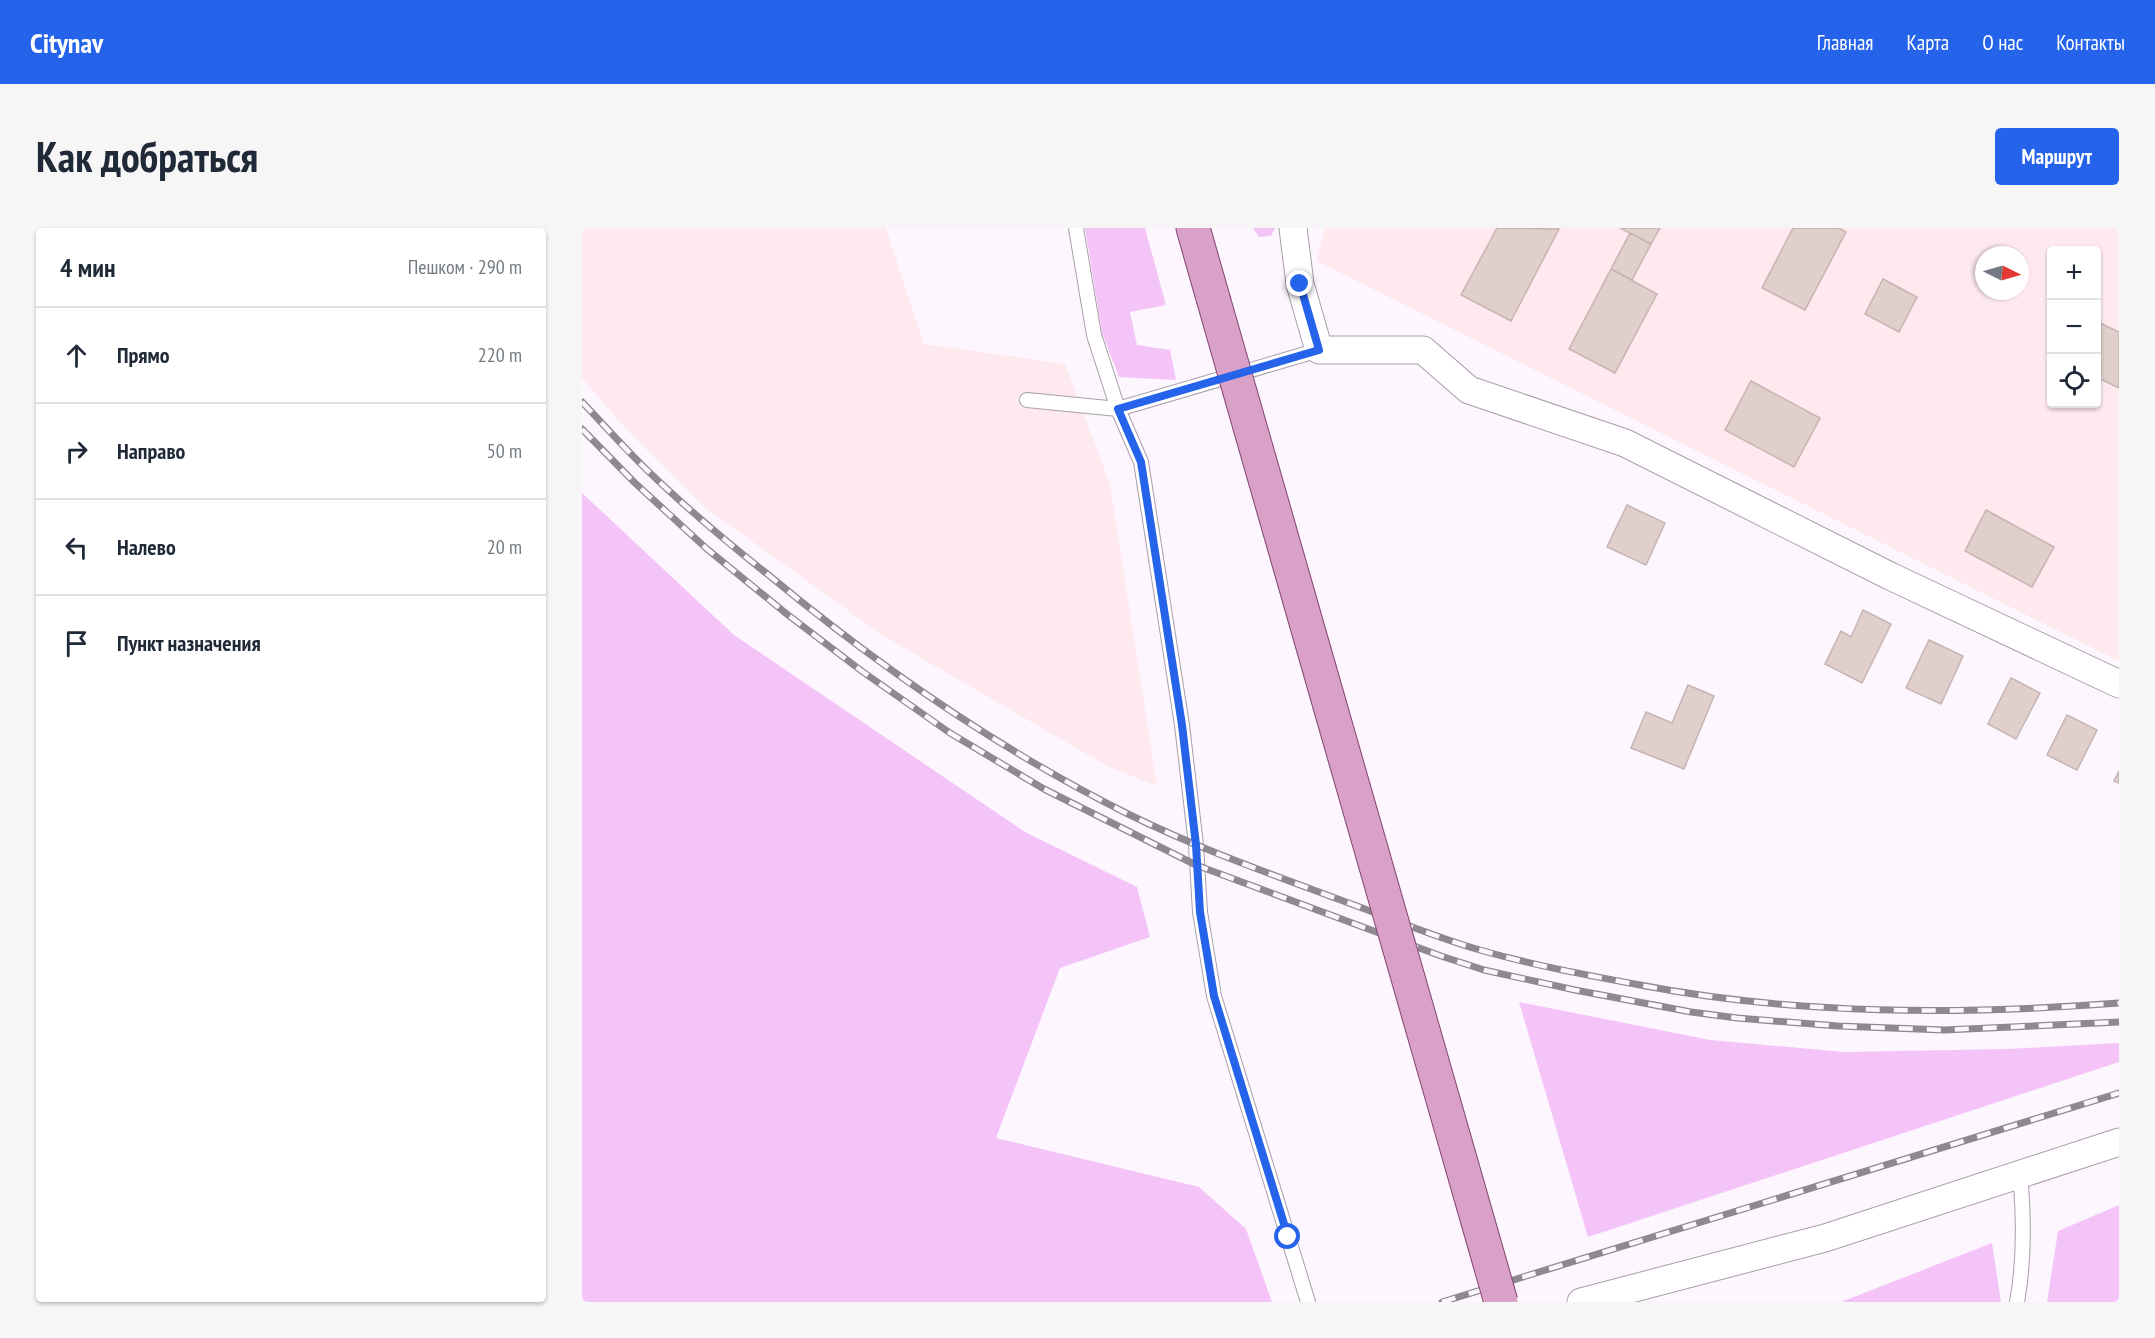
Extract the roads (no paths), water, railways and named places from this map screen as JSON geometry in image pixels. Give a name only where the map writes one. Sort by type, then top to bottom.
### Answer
[{"type":"main road","points":[[1193,228],[1501,1302]]},
{"type":"street","points":[[1293,228],[1300,284],[1319,350],[1423,350],[1469,390],[1624,443],[1890,576],[2119,684]]},
{"type":"street","points":[[1581,1302],[1825,1238],[2119,1142]]},
{"type":"lane","points":[[1076,228],[1094,335],[1118,409],[1141,462],[1182,725],[1196,845],[1200,912],[1214,996],[1308,1302]]},
{"type":"lane","points":[[1027,400],[1118,409],[1319,350]]},
{"type":"lane","points":[[2017,1302],[2022,1272],[2024,1212],[2020,1173]]},
{"type":"railway","points":[[582,402],[639,462],[708,525],[813,611],[899,675],[988,735],[1080,789],[1153,826],[1230,859],[1425,932],[1480,950],[1559,969],[1699,995],[1759,1002],[1879,1010],[1999,1009],[2119,1003]]},
{"type":"railway","points":[[582,429],[635,483],[707,549],[863,672],[950,733],[1044,789],[1196,865],[1484,970],[1691,1012],[1838,1026],[1944,1030],[2119,1022]]},
{"type":"railway","points":[[1442,1302],[2119,1093]]}]
